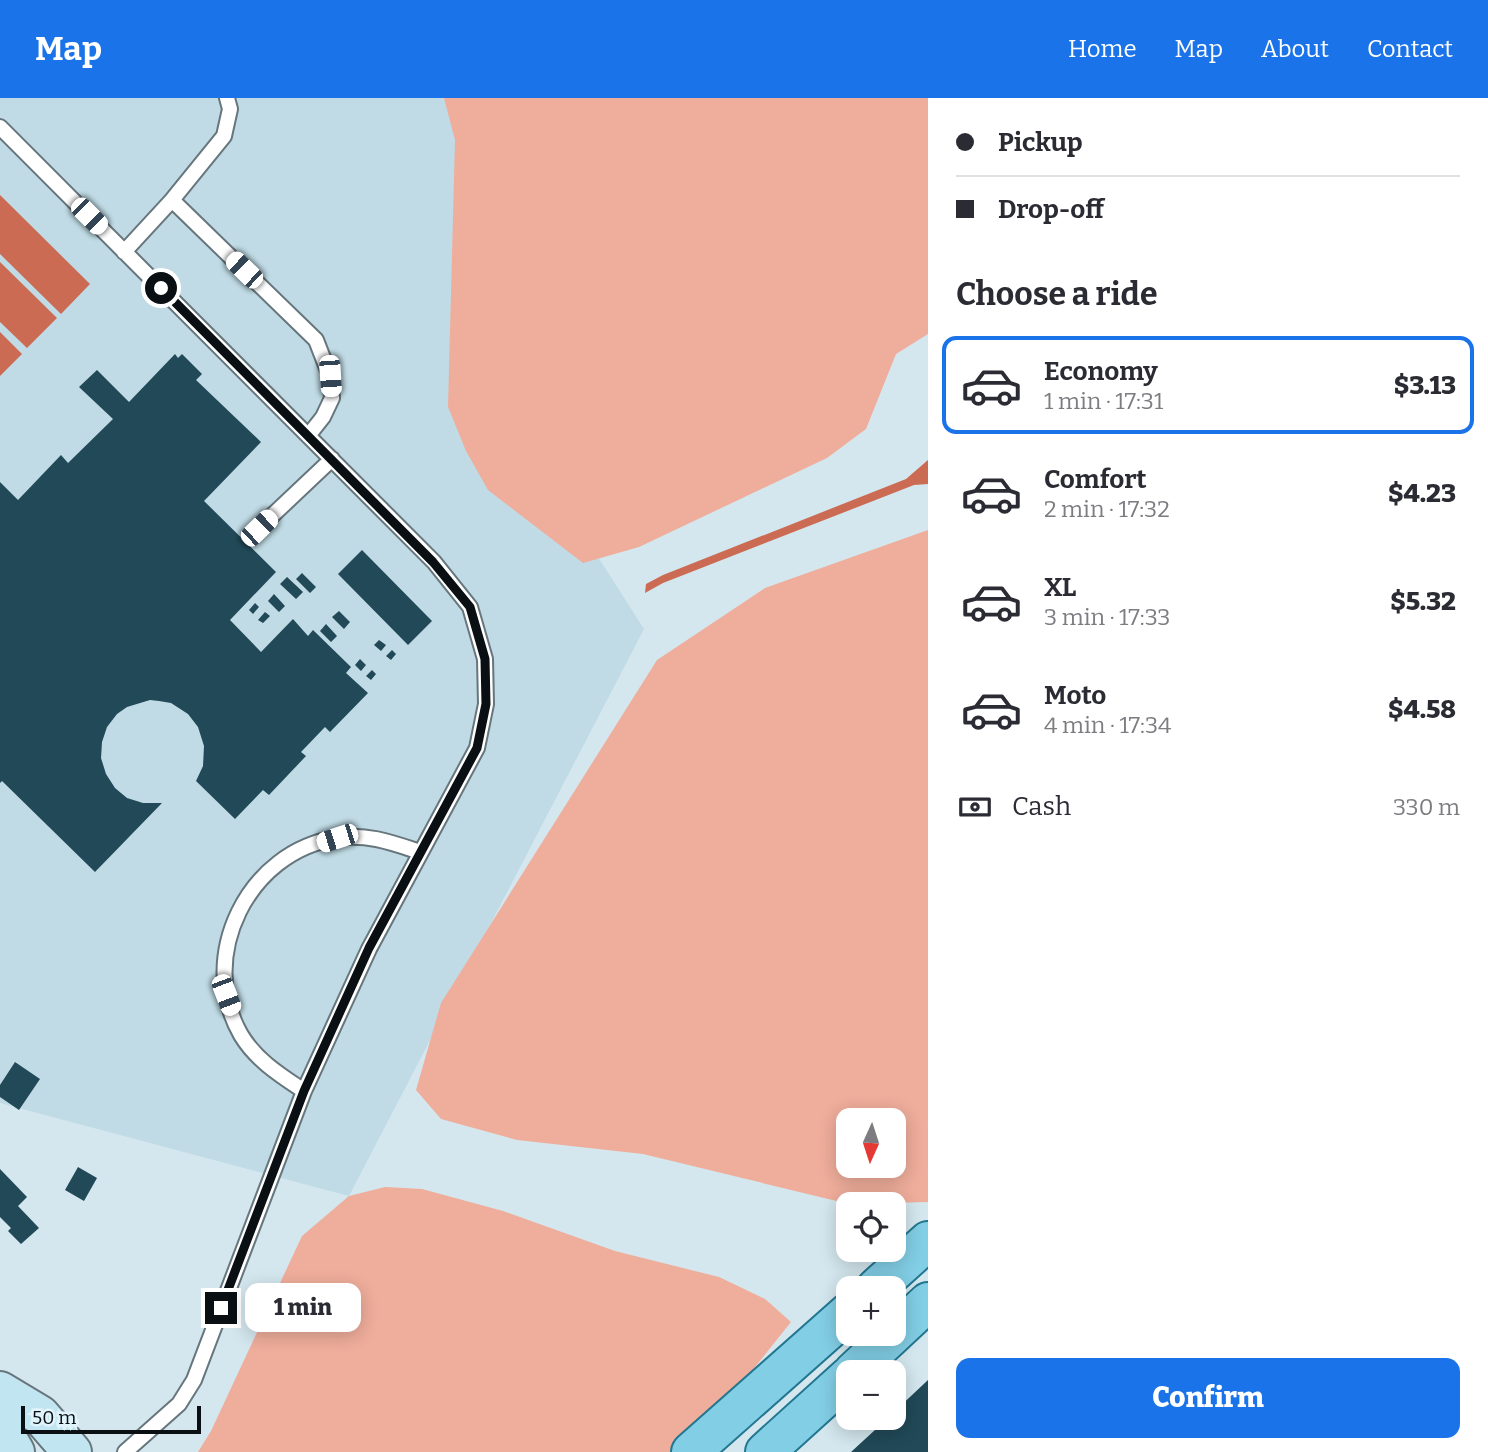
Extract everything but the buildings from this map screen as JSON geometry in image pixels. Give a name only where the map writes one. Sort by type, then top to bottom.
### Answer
[{"type":"main road","points":[[889,1276],[928,1241]]},
{"type":"main road","points":[[866,1360],[928,1302]]},
{"type":"main road","points":[[691,1452],[836,1324]]},
{"type":"main road","points":[[771,1450],[836,1388]]},
{"type":"main road","points":[[0,1391],[40,1415],[72,1452]]},
{"type":"main road","points":[[0,1426],[15,1452]]},
{"type":"lane","points":[[124,252],[172,201],[224,136],[230,109],[227,98]]},
{"type":"lane","points":[[0,127],[433,562],[470,607],[485,659],[486,704],[477,748],[369,948],[304,1091],[194,1380],[179,1404],[125,1452]]},
{"type":"lane","points":[[172,201],[316,340],[330,376],[332,398],[323,417],[308,436]]},
{"type":"lane","points":[[259,528],[332,459]]},
{"type":"lane","points":[[304,1091],[268,1068],[254,1051],[241,1034],[226,995],[225,952],[237,911],[262,876],[296,851],[337,838],[379,838],[420,852]]},
{"type":"shaded area","points":[[0,98],[474,98],[494,394],[644,629],[349,1196],[0,1103]]},
{"type":"shaded area","points":[[444,98],[928,98],[928,334],[896,354],[866,429],[827,458],[639,547],[583,563],[488,490],[466,451],[448,407],[455,140]]},
{"type":"shaded area","points":[[0,195],[90,284],[61,314],[0,254]]},
{"type":"shaded area","points":[[0,262],[57,318],[27,348],[0,322]]},
{"type":"shaded area","points":[[0,332],[22,354],[0,376]]},
{"type":"shaded area","points":[[928,460],[928,484],[914,485],[663,583],[645,593],[646,584],[663,575],[906,479]]},
{"type":"shaded area","points":[[928,530],[928,1202],[906,1203],[906,1192],[836,1192],[836,1201],[643,1154],[517,1140],[441,1119],[416,1090],[441,1003],[657,660],[765,588]]},
{"type":"shaded area","points":[[385,1187],[422,1189],[503,1211],[615,1251],[719,1277],[765,1299],[791,1322],[704,1431],[673,1452],[198,1452],[211,1431],[302,1236],[349,1196]]},
{"type":"route","points":[[161,288],[433,562],[470,607],[485,659],[486,704],[477,748],[369,948],[304,1091],[221,1308]]}]
